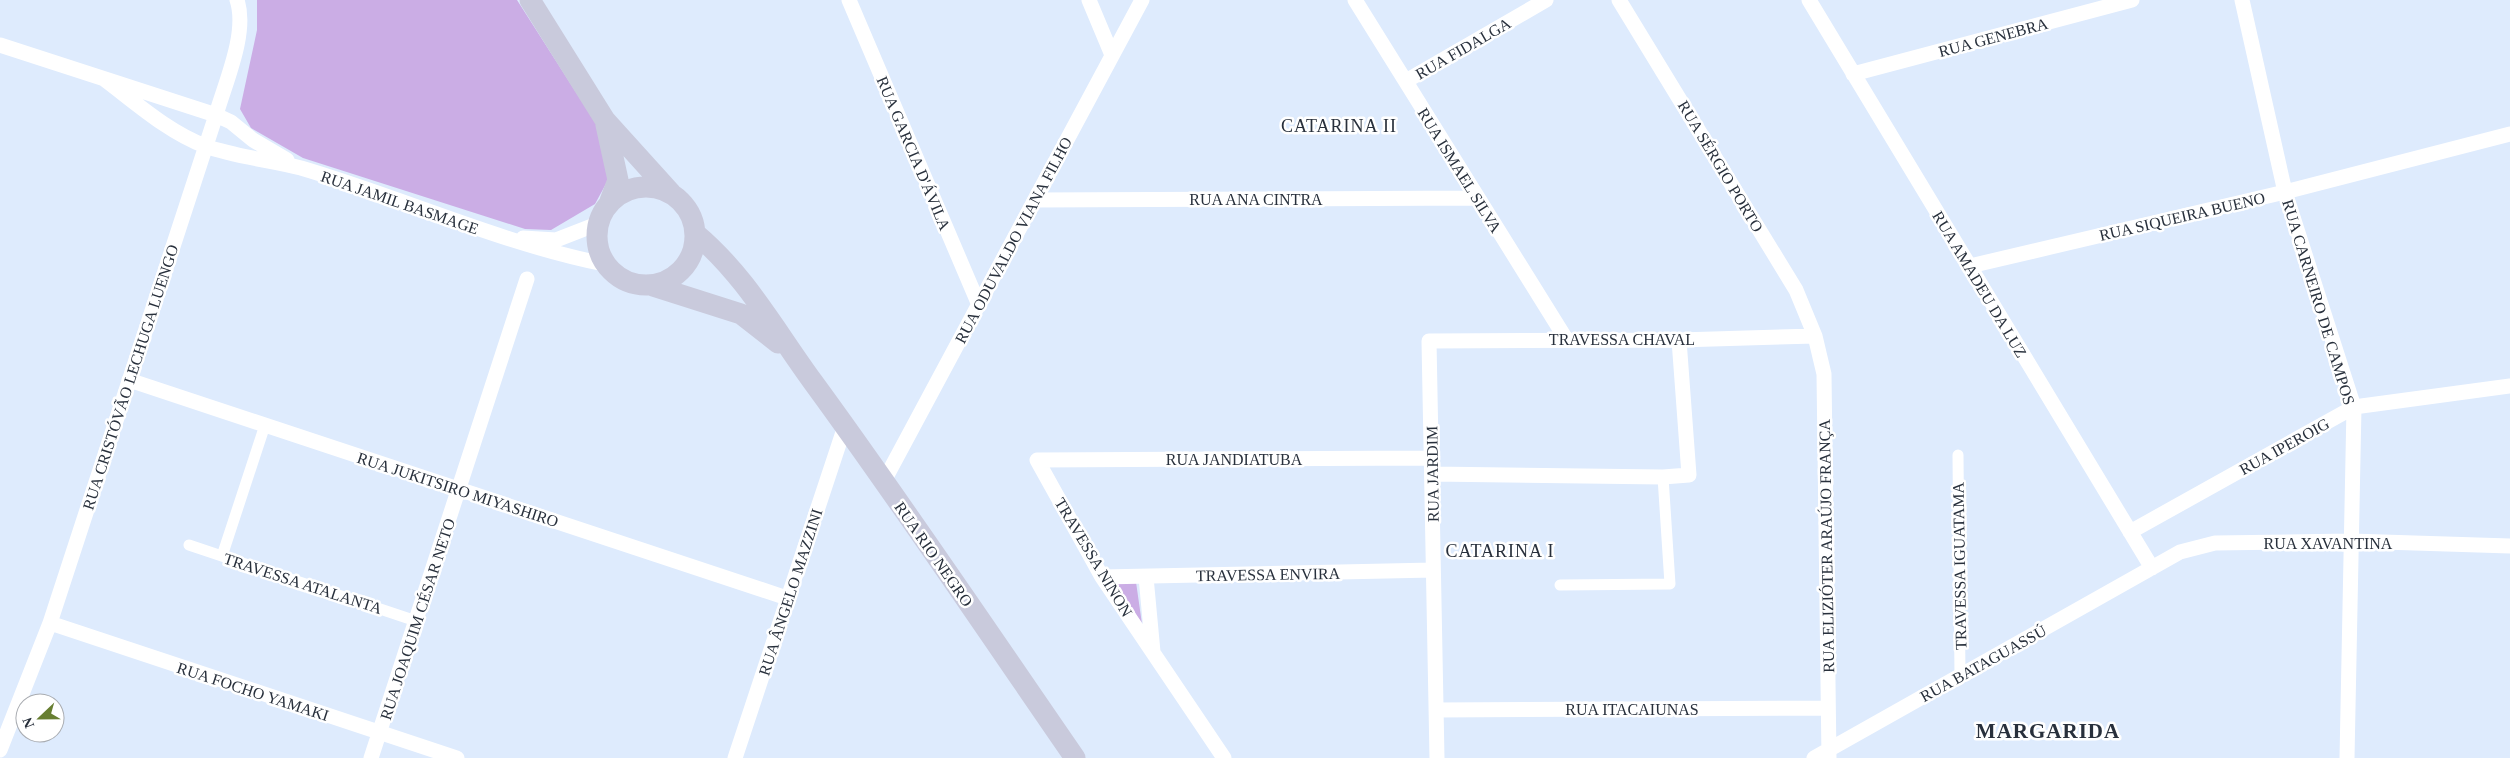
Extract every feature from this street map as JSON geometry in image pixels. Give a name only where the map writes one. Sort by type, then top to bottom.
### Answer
[{"type":"main road","points":[[530,0],[605,120],[688,210],[696,234],[691,258],[675,277],[653,286],[625,282],[604,264],[596,243],[598,220],[610,201],[618,180],[605,120]]},
{"type":"main road","points":[[610,201],[639,186],[671,193]]},
{"type":"main road","name":"RUA RIO NEGRO","points":[[696,234],[716,251],[747,286],[790,352],[884,481],[1075,758]]},
{"type":"main road","name":"RUA RIO NEGRO","points":[[653,286],[741,314],[790,352]]},
{"type":"street","name":"RUA CRISTÓVÃO LECHUGA LUENGO","points":[[0,750],[50,623],[216,115],[239,37],[240,8],[237,0]]},
{"type":"street","name":"RUA GARCIA D'ÁVILA","points":[[849,0],[979,305]]},
{"type":"street","points":[[1088,0],[1112,55]]},
{"type":"street","name":"RUA ODUVALDO VIANA FILHO","points":[[884,481],[1142,0]]},
{"type":"street","name":"RUA ISMAEL SILVA","points":[[1355,0],[1566,339]]},
{"type":"street","name":"RUA FIDALGA","points":[[1406,81],[1546,0]]},
{"type":"street","name":"RUA SÉRGIO PORTO","points":[[1619,0],[1796,290],[1815,336]]},
{"type":"street","name":"RUA AMADEU DA LUZ","points":[[1808,0],[2152,568]]},
{"type":"street","name":"RUA GENEBRA","points":[[1853,74],[2132,0]]},
{"type":"street","name":"RUA CARNEIRO DE CAMPOS","points":[[2242,0],[2285,192],[2354,407],[2348,758]]},
{"type":"street","name":"RUA JAMIL BASMAGE","points":[[0,45],[216,115],[230,122],[252,140],[302,168]]},
{"type":"street","name":"RUA JAMIL BASMAGE","points":[[104,79],[154,117],[205,146],[302,168],[557,255],[604,264]]},
{"type":"street","name":"RUA SIQUEIRA BUENO","points":[[1970,266],[2285,192],[2510,134]]},
{"type":"street","name":"RUA ANA CINTRA","points":[[1035,200],[1478,198]]},
{"type":"street","name":"RUA JAMIL BASMAGE","points":[[498,236],[556,240],[592,226],[598,220]]},
{"type":"street","name":"RUA JOAQUIM CÉSAR NETO","points":[[371,758],[527,280]]},
{"type":"street","name":"TRAVESSA CHAVAL","points":[[1429,341],[1679,340],[1815,336]]},
{"type":"street","name":"RUA ELIZIÓTER ARAÚJO FRANÇA","points":[[1815,336],[1824,374],[1829,754]]},
{"type":"street","points":[[1432,474],[1663,477],[1689,475],[1679,340]]},
{"type":"street","name":"RUA JARDIM","points":[[1429,341],[1437,758]]},
{"type":"street","name":"RUA JUKITSIRO MIYASHIRO","points":[[129,380],[787,598]]},
{"type":"street","name":"RUA IPEROIG","points":[[2130,532],[2354,407],[2510,386]]},
{"type":"street","points":[[222,556],[265,424]]},
{"type":"street","name":"RUA ÂNGELO MAZZINI","points":[[735,758],[845,426]]},
{"type":"street","name":"TRAVESSA IGUATAMA","points":[[1958,456],[1960,676]]},
{"type":"street","name":"RUA JANDIATUBA","points":[[1037,460],[1431,458]]},
{"type":"street","name":"TRAVESSA NINON","points":[[1037,460],[1102,576],[1224,758]]},
{"type":"street","points":[[1560,585],[1670,584],[1663,477]]},
{"type":"street","name":"RUA XAVANTINA","points":[[2152,568],[2180,552],[2214,543],[2351,541],[2510,546]]},
{"type":"street","name":"TRAVESSA ATALANTA","points":[[189,545],[416,621]]},
{"type":"street","name":"RUA BATAGUASSÚ","points":[[1814,758],[1829,754],[1960,676],[2152,568]]},
{"type":"street","name":"TRAVESSA ENVIRA","points":[[1102,576],[1146,577],[1433,570]]},
{"type":"street","name":"TRAVESSA NINON","points":[[1146,577],[1153,653]]},
{"type":"street","name":"RUA FOCHO YAMAKI","points":[[50,623],[457,758]]},
{"type":"street","name":"RUA ITACAIUNAS","points":[[1436,710],[1828,708]]},
{"type":"shaded area","points":[[257,0],[517,0],[604,136],[608,180],[595,204],[551,230],[525,229],[303,158],[251,128],[240,109],[257,30]]},
{"type":"shaded area","points":[[1115,582],[1136,582],[1142,624]]},
{"type":"district","name":"CATARINA II","points":[[1339,126]]},
{"type":"district","name":"CATARINA I","points":[[1500,551]]},
{"type":"district","name":"MARGARIDA","points":[[2048,731]]}]
